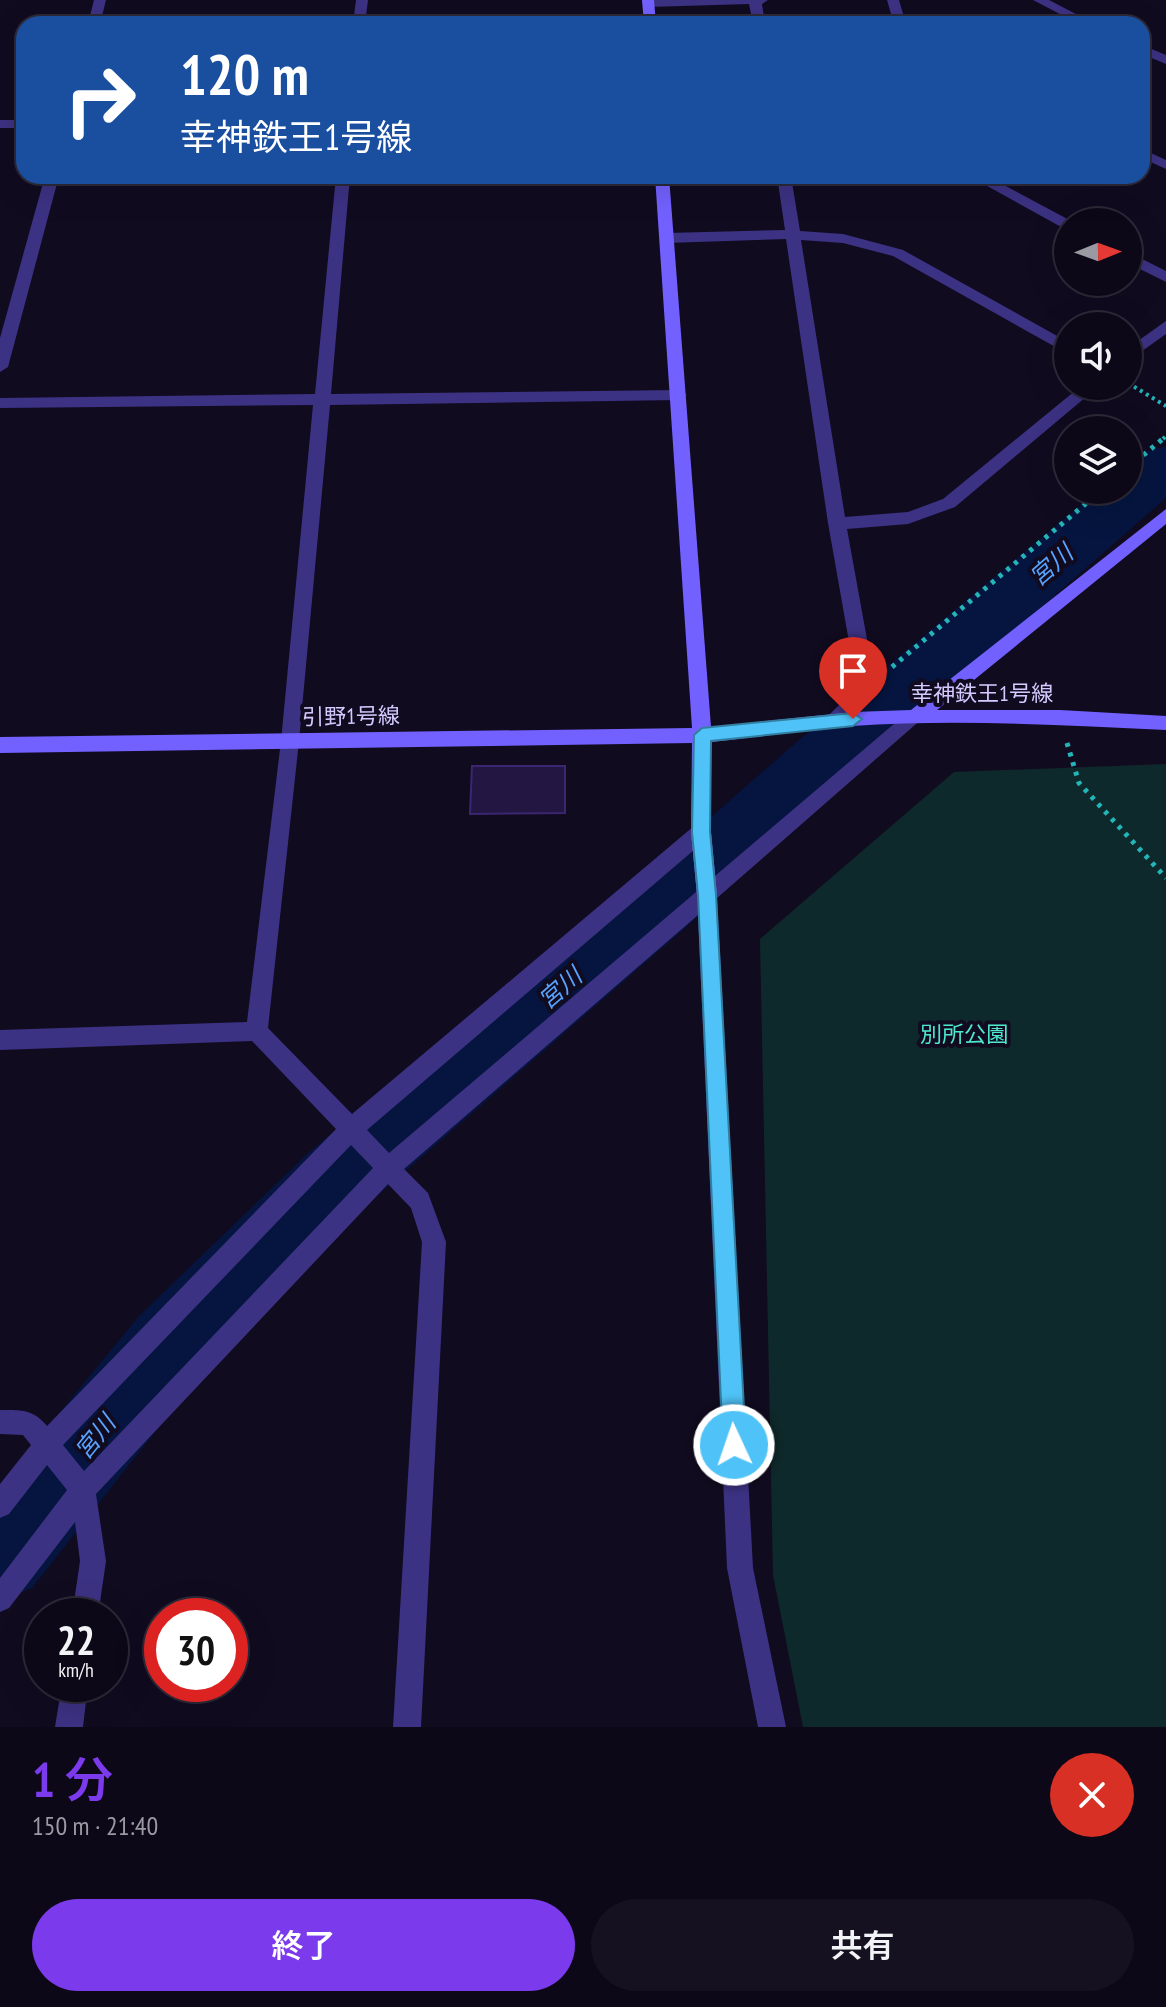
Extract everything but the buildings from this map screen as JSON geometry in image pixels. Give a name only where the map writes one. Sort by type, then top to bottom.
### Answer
[{"type":"street","points":[[1039,0],[1072,16]]},
{"type":"street","points":[[648,2],[757,1]]},
{"type":"street","points":[[0,367],[50,184]]},
{"type":"street","points":[[257,1031],[290,741],[342,184]]},
{"type":"street","points":[[663,184],[702,735],[701,834],[707,894],[740,1568],[772,1727]]},
{"type":"street","points":[[785,184],[837,523],[867,689],[844,721]]},
{"type":"street","points":[[991,184],[1054,218]]},
{"type":"street","points":[[667,238],[845,237],[898,253],[1054,341]]},
{"type":"street","points":[[1142,264],[1166,277]]},
{"type":"street","points":[[1142,345],[1166,326]]},
{"type":"street","points":[[0,403],[679,395]]},
{"type":"street","points":[[837,523],[897,521],[929,515],[949,503],[1074,400]]},
{"type":"street","points":[[0,1599],[82,1489],[384,1165],[915,717],[1166,515]]},
{"type":"street","name":"幸神鉄王1号線","points":[[702,735],[915,717],[1060,717],[1166,723]]},
{"type":"street","name":"引野1号線","points":[[0,745],[702,735]]},
{"type":"street","points":[[0,1505],[355,1135],[701,834]]},
{"type":"street","points":[[0,1040],[257,1031],[420,1201],[434,1242],[407,1727]]},
{"type":"street","points":[[0,1422],[29,1423],[82,1489],[93,1561],[88,1598]]},
{"type":"street","points":[[69,1727],[72,1702]]},
{"type":"path","points":[[1142,391],[1166,406]]},
{"type":"path","points":[[1142,456],[1166,436]]},
{"type":"path","points":[[867,689],[1085,504]]},
{"type":"path","points":[[1060,717],[1079,783],[1166,878]]},
{"type":"green space","name":"別所公園","points":[[1166,764],[1166,1727],[803,1727],[773,1575],[760,939],[954,772]]},
{"type":"waterway","name":"宮川","points":[[0,1556],[169,1346],[335,1181],[660,906],[816,765],[1166,466]]},
{"type":"route","points":[[734,1445],[707,895],[701,832],[702,735],[853,719]]}]
